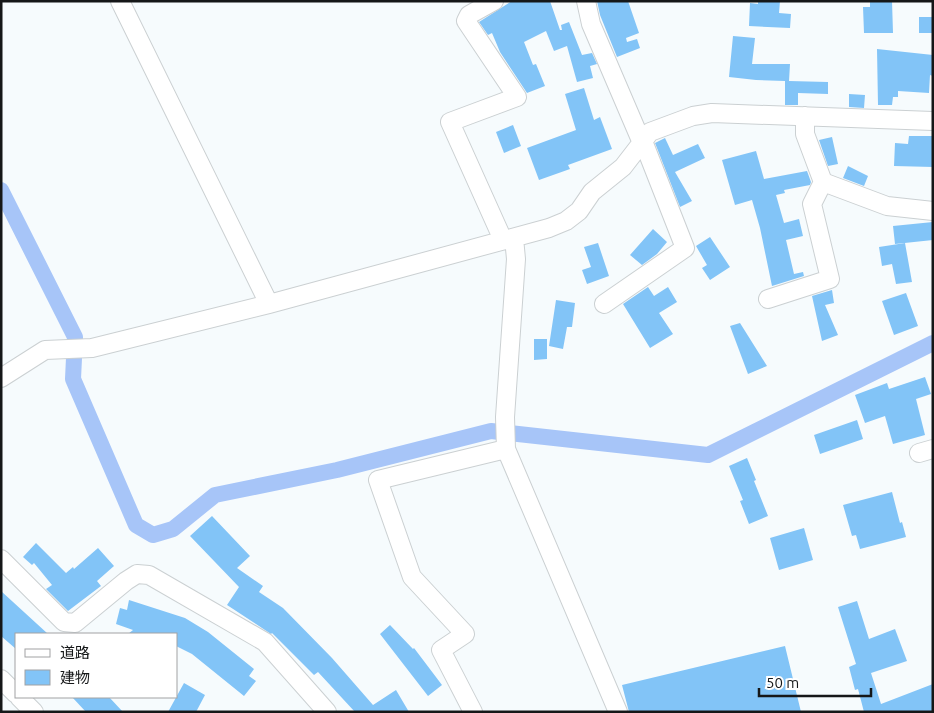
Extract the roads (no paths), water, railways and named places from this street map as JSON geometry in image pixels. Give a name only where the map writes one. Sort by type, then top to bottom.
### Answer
[{"type":"street","points":[[120,1],[270,304]]},
{"type":"street","points":[[494,1],[469,15],[466,21],[517,97],[450,122],[516,259],[505,417],[506,449],[618,712]]},
{"type":"street","points":[[586,1],[591,24],[685,248],[604,304]]},
{"type":"street","points":[[1,378],[45,350],[92,348],[270,304],[549,228],[578,211],[592,192],[623,167],[650,132],[693,116],[712,113],[933,121]]},
{"type":"street","points":[[768,299],[830,280],[812,204],[823,182],[805,134],[805,116]]},
{"type":"street","points":[[823,182],[887,206],[933,211]]},
{"type":"street","points":[[473,712],[441,650],[465,634],[412,578],[378,480],[506,449]]},
{"type":"street","points":[[1,559],[64,622],[75,623],[137,574],[149,575],[265,642],[327,712]]},
{"type":"street","points":[[1,679],[15,693]]},
{"type":"street","points":[[20,698],[34,712]]},
{"type":"waterway","points":[[1,190],[75,337],[73,379],[136,525],[153,535],[173,529],[215,495],[337,470],[491,431],[708,455],[933,343]]}]
